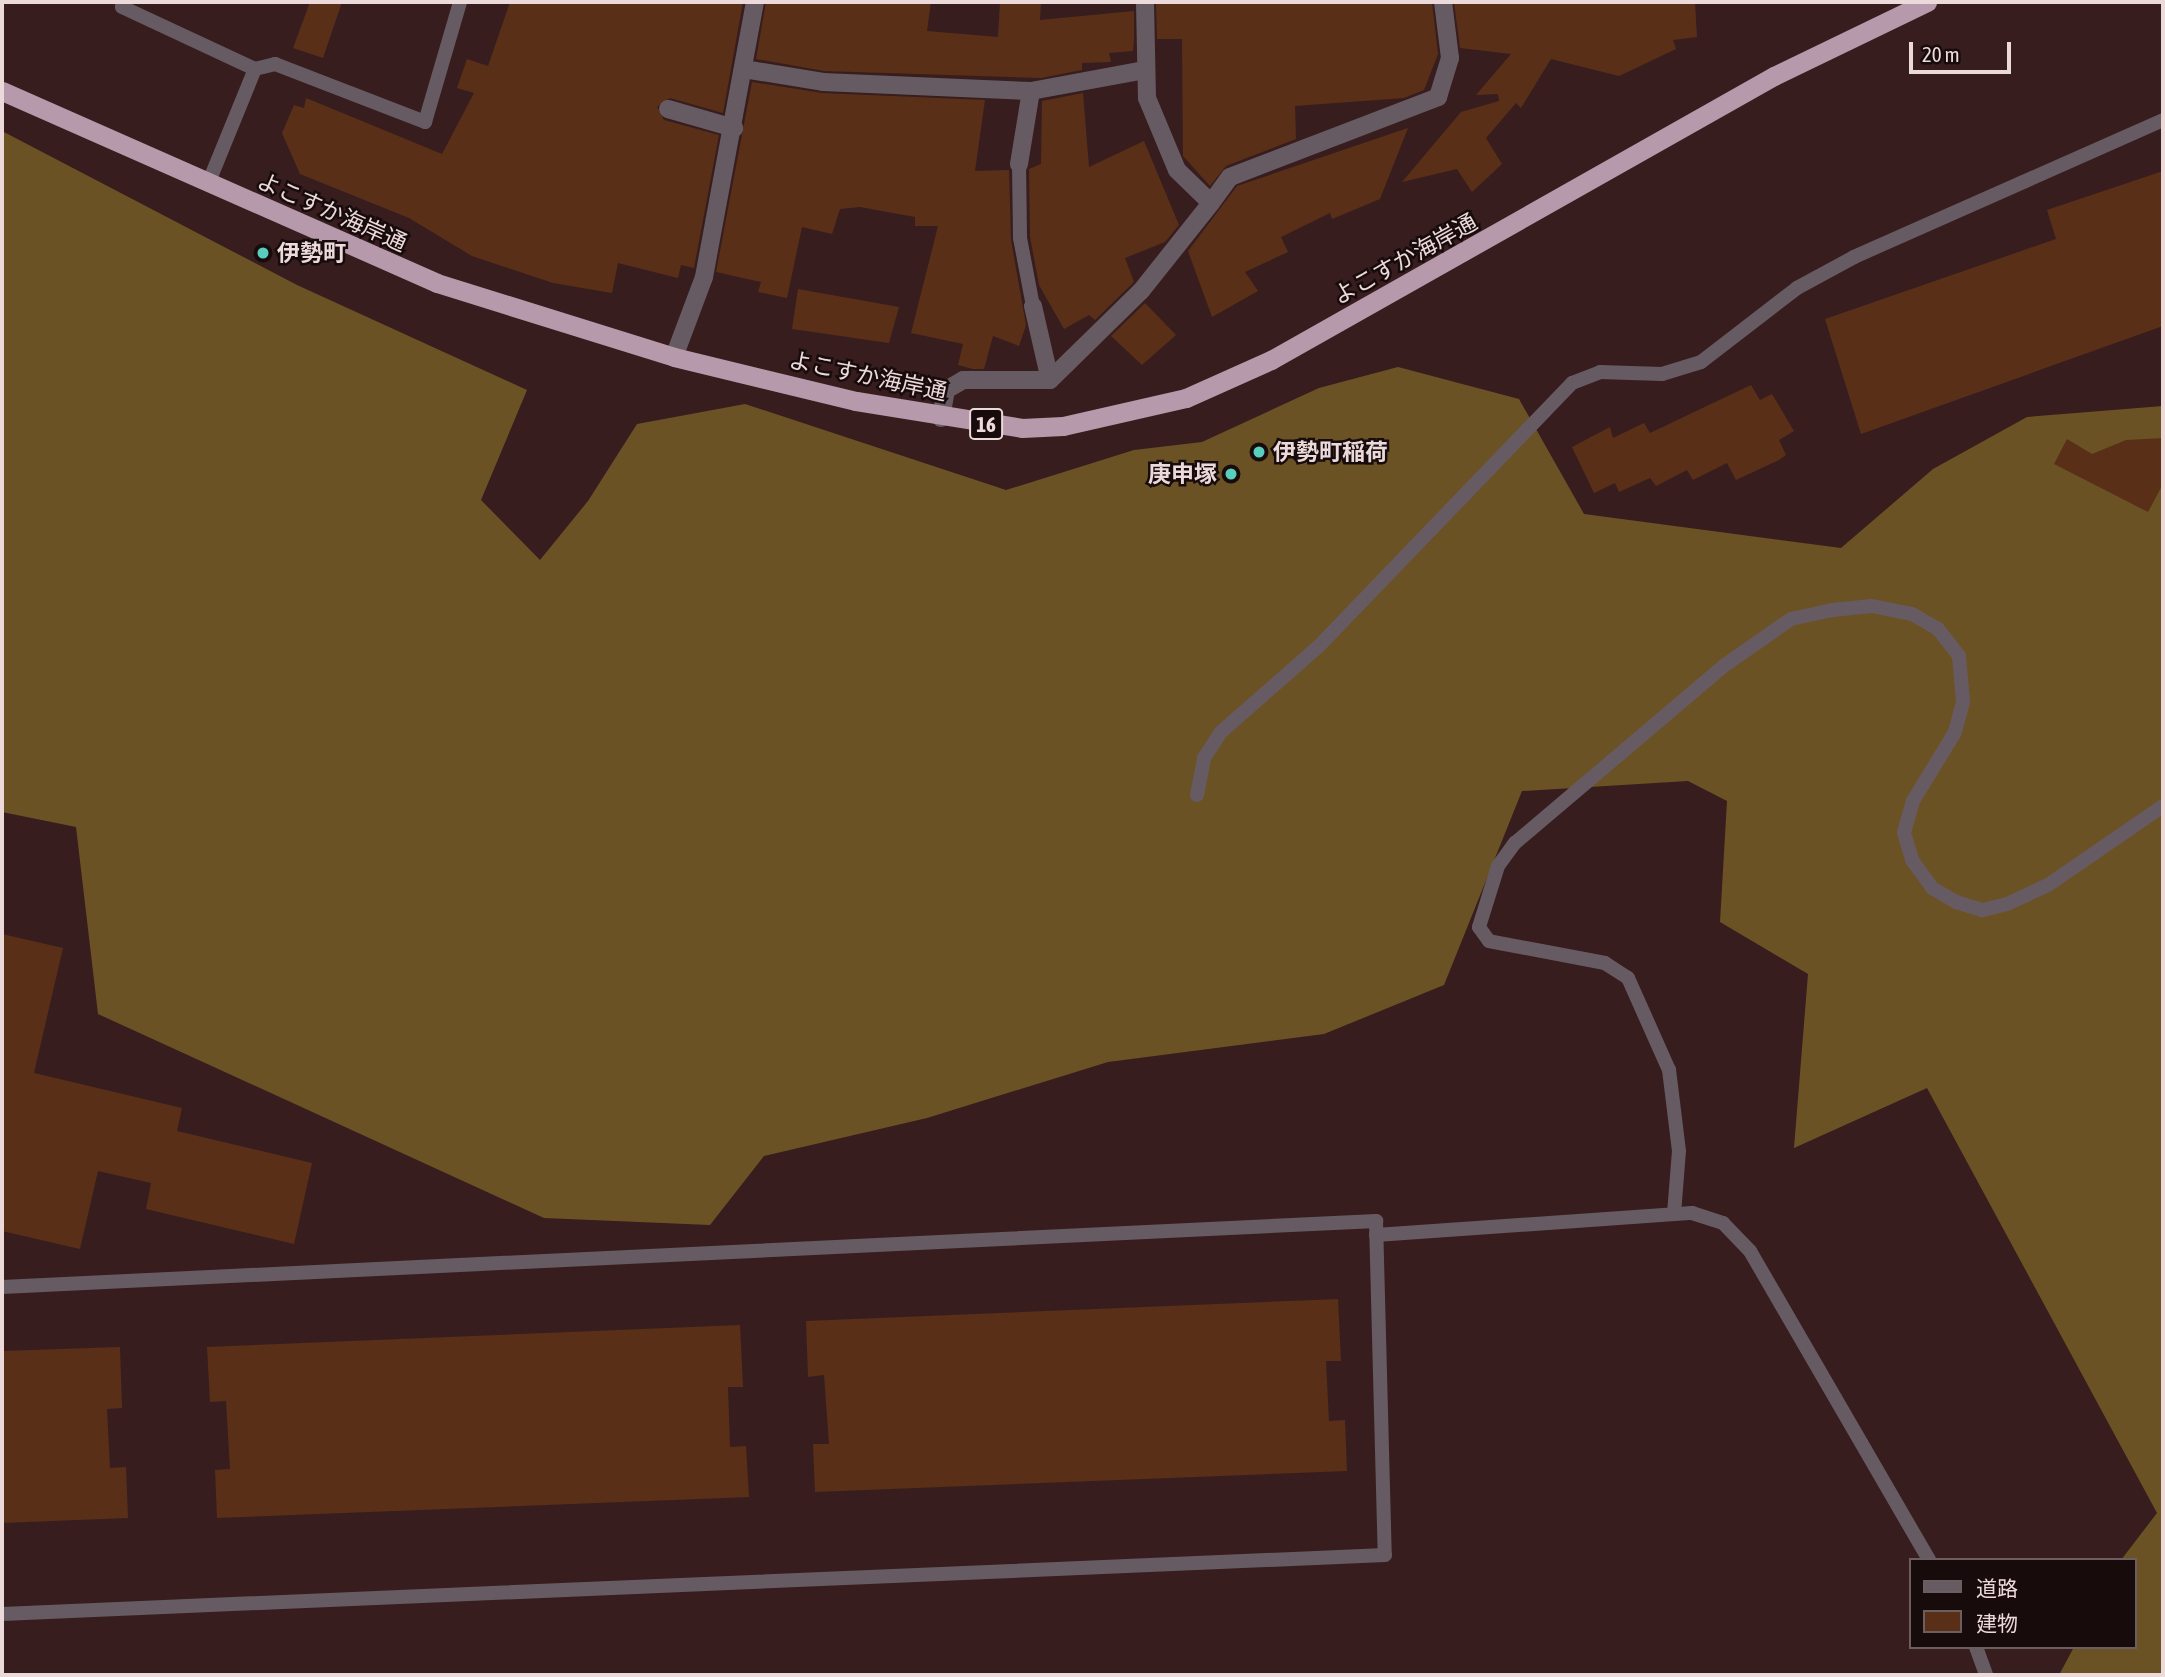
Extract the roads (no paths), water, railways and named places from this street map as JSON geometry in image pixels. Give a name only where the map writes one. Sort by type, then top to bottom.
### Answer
[{"type":"highway","name":"よこすか海岸通","points":[[2,92],[437,283],[674,357],[941,418],[1063,426],[1186,398],[1393,295],[1774,76],[1927,2]]},
{"type":"street","points":[[674,357],[704,276],[734,128],[755,2]]},
{"type":"street","points":[[1145,2],[1144,70],[1147,97],[1177,170],[1212,202]]},
{"type":"street","points":[[941,418],[946,390],[963,380],[1050,380],[1141,291],[1230,177],[1438,97],[1450,58],[1443,2]]},
{"type":"street","points":[[744,69],[824,82],[1031,91],[1144,70]]},
{"type":"street","points":[[1019,164],[1031,91]]},
{"type":"street","points":[[668,109],[734,128]]},
{"type":"street","points":[[1033,306],[1050,380]]},
{"type":"lane","points":[[124,2],[122,7],[255,69],[275,64],[425,122],[460,2]]},
{"type":"lane","points":[[208,184],[255,69]]},
{"type":"lane","points":[[1197,795],[1204,758],[1221,732],[1319,646],[1572,383],[1600,372],[1662,374],[1701,362],[1797,288],[1854,257],[2163,120]]},
{"type":"lane","points":[[1019,164],[1020,237],[1033,306]]},
{"type":"lane","points":[[1674,1214],[1679,1152],[1669,1070],[1628,978],[1605,963],[1489,941],[1479,927],[1498,866],[1515,843],[1725,665],[1791,619],[1832,610],[1872,606],[1912,614],[1938,629],[1959,656],[1963,702],[1955,732],[1913,801],[1904,833],[1912,860],[1933,888],[1955,902],[1983,910],[2007,904],[2048,885],[2163,806]]},
{"type":"lane","points":[[1376,1235],[1674,1214],[1723,1223],[1750,1251],[1928,1558]]},
{"type":"lane","points":[[2,1287],[1376,1221],[1385,1555],[2,1614]]},
{"type":"lane","points":[[1977,1649],[1986,1675]]},
{"type":"place","name":"伊勢町","points":[[263,253]]},
{"type":"place","name":"伊勢町稲荷","points":[[1259,452]]},
{"type":"place","name":"庚申塚","points":[[1231,474]]}]
